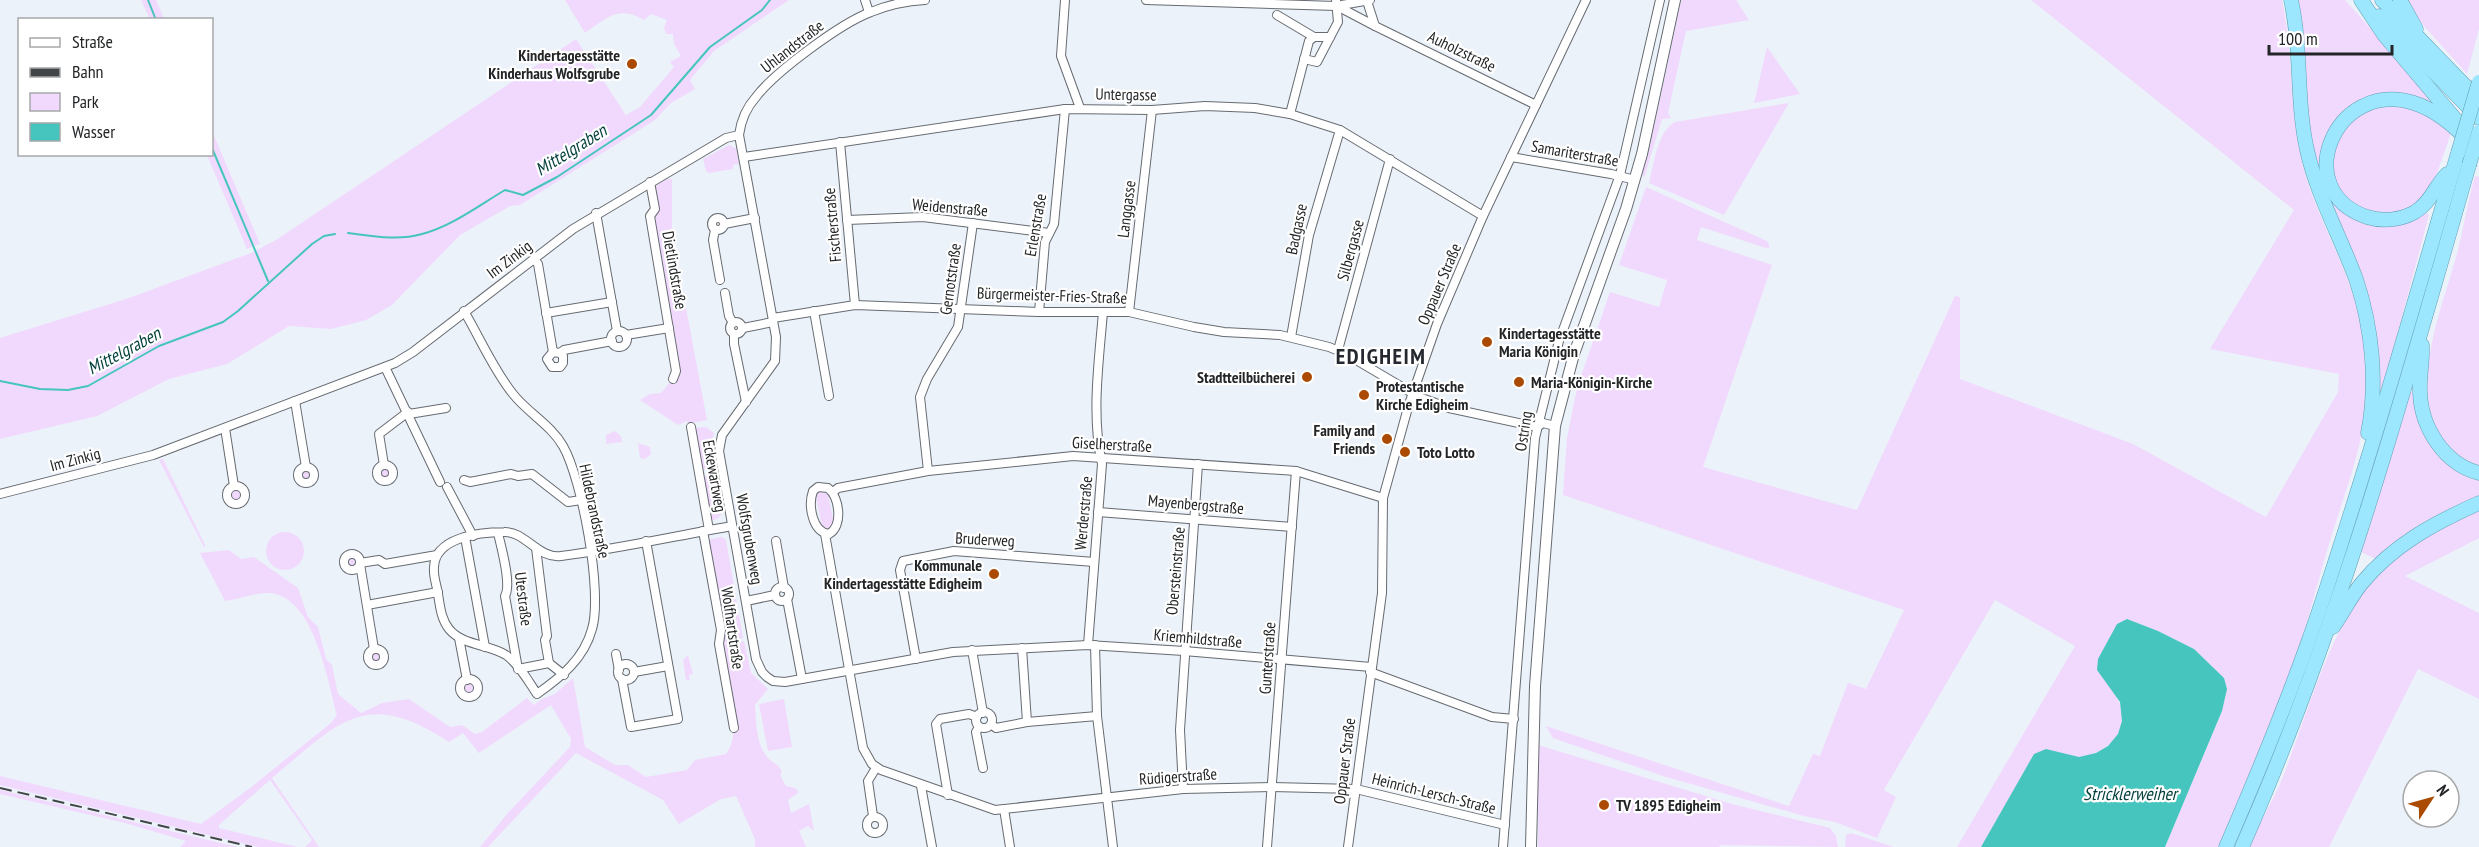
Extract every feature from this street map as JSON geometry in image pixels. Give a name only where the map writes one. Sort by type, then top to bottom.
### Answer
[{"type":"highway","points":[[2291,0],[2307,149],[2316,182],[2355,278],[2369,330],[2373,394],[2364,473]]},
{"type":"highway","points":[[2362,0],[2479,117]]},
{"type":"highway","points":[[2362,0],[2385,36],[2452,114],[2478,150]]},
{"type":"highway","points":[[2382,0],[2479,100]]},
{"type":"highway","points":[[2400,0],[2420,39]]},
{"type":"highway","points":[[2242,847],[2266,792],[2323,641],[2364,473],[2479,81]]},
{"type":"highway","points":[[2453,169],[2442,179],[2433,196],[2416,211],[2406,216],[2384,220],[2361,215],[2342,201],[2328,176],[2326,164],[2330,139],[2344,118],[2367,104],[2383,101],[2406,102],[2427,109],[2440,116],[2478,150]]},
{"type":"highway","points":[[2226,847],[2346,553],[2421,331],[2479,132]]},
{"type":"highway","points":[[2421,331],[2423,356],[2420,394],[2425,418],[2431,432],[2449,457],[2460,465],[2479,473]]},
{"type":"highway","points":[[2323,641],[2376,567],[2418,533],[2479,503]]},
{"type":"street","points":[[865,0],[869,12]]},
{"type":"street","name":"Uhlandstraße","points":[[739,135],[746,111],[766,84],[834,32],[869,12],[892,5],[925,0]]},
{"type":"street","points":[[1065,0],[1061,56],[1080,108]]},
{"type":"street","points":[[1146,0],[1336,3],[1369,1],[1373,24]]},
{"type":"street","name":"Oppauer Straße","points":[[1348,847],[1382,593],[1383,498],[1413,393],[1437,324],[1483,216],[1586,0]]},
{"type":"street","name":"Ostring","points":[[1503,847],[1537,427],[1559,341],[1620,175],[1660,0]]},
{"type":"street","name":"Ostring","points":[[1531,847],[1535,686],[1556,426],[1574,354],[1635,180],[1675,0]]},
{"type":"street","points":[[1304,59],[1317,62],[1338,22],[1336,3]]},
{"type":"street","name":"Auholzstraße","points":[[1336,3],[1373,24],[1536,105]]},
{"type":"street","points":[[1276,15],[1314,37],[1330,36]]},
{"type":"street","points":[[1290,114],[1309,41],[1314,37]]},
{"type":"street","name":"Untergasse","points":[[744,157],[1065,109],[1152,110],[1205,106],[1256,108],[1290,114],[1340,130],[1483,216]]},
{"type":"street","name":"Erlenstraße","points":[[1039,312],[1045,242],[1054,224],[1065,109]]},
{"type":"street","name":"Langgasse","points":[[1129,312],[1152,110]]},
{"type":"street","name":"Badgasse","points":[[1291,337],[1309,234],[1340,130]]},
{"type":"street","name":"Wolfsgrubenweg","points":[[739,135],[776,338],[775,361],[722,435],[719,451],[758,666],[773,681]]},
{"type":"street","name":"Im Zinkig","points":[[0,494],[153,455],[385,367],[413,352],[464,311],[596,213],[726,138],[739,135]]},
{"type":"street","name":"Fischerstraße","points":[[840,142],[855,305]]},
{"type":"street","name":"Samariterstraße","points":[[1511,157],[1620,175],[1635,180]]},
{"type":"street","name":"Silbergasse","points":[[1338,350],[1390,159]]},
{"type":"street","name":"Dietlindstraße","points":[[650,182],[655,209],[650,216],[676,371],[672,380]]},
{"type":"street","points":[[596,213],[617,331]]},
{"type":"street","name":"Weidenstraße","points":[[847,220],[923,217],[1049,233]]},
{"type":"street","points":[[720,280],[713,240],[715,230],[721,230],[724,224],[755,218]]},
{"type":"street","name":"Gernotstraße","points":[[928,471],[920,397],[927,379],[958,327],[973,223]]},
{"type":"street","name":"Dietlindstraße","points":[[534,259],[538,264],[546,313],[556,352],[612,341],[617,346],[622,346],[627,340],[626,335],[669,328]]},
{"type":"street","points":[[725,293],[729,316],[733,323]]},
{"type":"street","points":[[546,313],[612,302]]},
{"type":"street","name":"Bürgermeister-Fries-Straße","points":[[773,320],[855,305],[962,307],[1039,312],[1129,312],[1224,332],[1291,337],[1338,350],[1413,393],[1449,408],[1537,427],[1543,423],[1556,426]]},
{"type":"street","name":"Hildebrandstraße","points":[[464,311],[512,393],[533,415],[552,429],[564,447],[575,474],[590,550],[596,599],[592,629],[580,655],[564,675],[537,694]]},
{"type":"street","points":[[814,311],[828,396]]},
{"type":"street","name":"Werderstraße","points":[[1103,312],[1098,383],[1101,458],[1091,645],[1113,847]]},
{"type":"street","points":[[742,328],[773,320]]},
{"type":"street","points":[[733,323],[739,323],[742,328]]},
{"type":"street","points":[[733,323],[730,328],[734,334],[746,402]]},
{"type":"street","points":[[734,334],[740,334],[742,328]]},
{"type":"street","points":[[612,341],[612,335],[617,331],[624,332],[626,335]]},
{"type":"street","points":[[385,367],[469,537],[485,647]]},
{"type":"street","points":[[295,401],[306,467]]},
{"type":"street","points":[[384,465],[379,434],[408,413],[446,408]]},
{"type":"street","name":"Eckewartweg","points":[[691,427],[706,530]]},
{"type":"street","points":[[225,428],[234,486]]},
{"type":"street","name":"Giselherstraße","points":[[826,536],[815,523],[811,494],[822,486],[835,490],[928,471],[1073,456],[1296,471],[1383,498]]},
{"type":"street","name":"Obersteinstraße","points":[[1183,789],[1180,730],[1198,464]]},
{"type":"street","name":"Gunterstraße","points":[[1267,847],[1296,471]]},
{"type":"street","points":[[464,480],[470,482],[511,474],[518,476],[532,474],[568,502],[580,500]]},
{"type":"street","points":[[835,490],[839,521],[836,529],[826,536],[863,748],[868,759],[876,768],[867,781],[873,816]]},
{"type":"street","name":"Mayenbergstraße","points":[[1098,512],[1292,527]]},
{"type":"street","points":[[590,550],[732,526]]},
{"type":"street","name":"Wolfhartstraße","points":[[706,530],[721,630],[719,644],[734,728]]},
{"type":"street","name":"Utestraße","points":[[367,605],[360,564],[379,560],[385,564],[437,555],[447,543],[469,537],[505,531],[518,535],[536,548],[555,556],[590,550]]},
{"type":"street","name":"Utestraße","points":[[498,532],[507,579],[506,596],[518,669]]},
{"type":"street","points":[[616,654],[631,728],[678,719],[646,541]]},
{"type":"street","points":[[776,541],[784,588],[788,592],[787,598],[802,679]]},
{"type":"street","name":"Utestraße","points":[[536,548],[547,636],[544,640],[549,663]]},
{"type":"street","name":"Bruderweg","points":[[916,659],[900,570],[903,561],[955,551],[1094,562]]},
{"type":"street","points":[[437,555],[434,568],[442,618],[449,630],[459,638],[467,680]]},
{"type":"street","points":[[775,595],[777,589],[784,588]]},
{"type":"street","points":[[374,649],[367,605],[438,592]]},
{"type":"street","points":[[746,601],[775,595]]},
{"type":"street","points":[[775,595],[781,600],[787,598]]},
{"type":"street","name":"Utestraße","points":[[459,638],[507,656],[537,694]]},
{"type":"street","name":"Kriemhildstraße","points":[[773,681],[785,682],[972,650],[1091,645],[1184,651],[1370,670],[1492,717],[1514,719]]},
{"type":"street","points":[[1022,648],[1027,722]]},
{"type":"street","points":[[972,650],[980,715],[976,722],[980,727]]},
{"type":"street","points":[[518,669],[549,663],[564,675]]},
{"type":"street","points":[[620,674],[623,665],[628,664],[634,672]]},
{"type":"street","points":[[620,674],[629,680],[634,672],[668,666]]},
{"type":"street","points":[[948,795],[936,724],[940,719],[969,714],[991,717],[991,724]]},
{"type":"street","points":[[991,724],[996,728],[1027,722],[1097,716]]},
{"type":"street","points":[[980,727],[984,728],[991,724]]},
{"type":"street","points":[[980,727],[976,732],[983,768]]},
{"type":"street","name":"Rüdigerstraße","points":[[876,768],[986,809],[1004,809],[1183,789],[1272,787],[1356,789]]},
{"type":"street","points":[[921,786],[932,847]]},
{"type":"street","name":"Heinrich-Lersch-Straße","points":[[1356,789],[1505,825]]},
{"type":"street","points":[[1004,809],[1010,847]]},
{"type":"green space","points":[[141,0],[156,0],[164,18],[150,18]]},
{"type":"green space","points":[[565,0],[789,0],[714,51],[690,80],[695,89],[671,103],[655,120],[520,205],[510,206],[460,235],[392,305],[366,320],[331,329],[289,326],[227,364],[169,379],[97,416],[0,439],[0,338],[129,298],[251,253],[276,240],[576,39],[626,115],[640,107],[674,67],[670,62],[681,56],[674,44],[673,34],[666,34],[664,27],[667,20],[651,14],[644,20],[627,14],[613,15],[585,33]]},
{"type":"green space","points":[[1681,0],[1736,0],[1749,20],[1686,31],[1668,113],[1671,118],[1662,119],[1644,178],[1642,174]]},
{"type":"green space","points":[[2031,0],[2282,0],[2303,166],[2314,200],[2349,284],[2360,322],[2364,343],[2366,386],[2359,447],[2297,653],[2220,847],[2165,847],[2222,711],[2194,649],[2127,619],[2110,686],[2122,711],[2121,728],[2117,735],[2100,751],[2085,756],[2070,756],[2046,749],[1981,847],[1957,847],[2075,646],[1995,600],[1884,790],[1896,797],[1877,838],[1835,822],[1804,816],[1663,776],[1553,738],[1546,726],[1789,806],[1813,754],[1820,756],[1848,683],[1866,689],[1904,610],[1563,495],[1567,438],[1577,388],[1610,292],[1659,307],[1667,280],[1619,265],[1646,187],[1767,241],[1769,245],[1769,249],[1701,227],[1697,240],[1772,265],[1703,467],[1857,510],[1955,296],[1960,297],[1960,379],[2133,444],[2266,517],[2338,392],[2339,374],[2210,349],[2294,210]]},
{"type":"green space","points":[[2297,0],[2345,0],[2440,106],[2451,133],[2434,182],[2416,206],[2429,215],[2382,392],[2378,391],[2377,360],[2316,169],[2308,132]]},
{"type":"green space","points":[[2407,0],[2479,0],[2479,29],[2467,74],[2416,17]]},
{"type":"green space","points":[[1767,47],[1800,94],[1754,103]]},
{"type":"green space","points":[[1789,103],[1724,215],[1649,183],[1660,141],[1664,133],[1675,122]]},
{"type":"green space","points":[[213,133],[260,244],[247,249],[207,156],[213,156]]},
{"type":"green space","points":[[729,145],[737,149],[739,164],[733,165],[733,169],[709,173],[706,171],[703,159]]},
{"type":"green space","points":[[2475,176],[2479,177],[2479,466],[2452,450],[2436,428],[2429,402],[2428,374],[2439,315],[2458,250]]},
{"type":"green space","points":[[667,179],[672,179],[672,233],[707,420],[688,424],[687,421],[678,425],[640,400],[650,394],[661,393],[673,379],[678,379],[652,217],[653,188]]},
{"type":"green space","points":[[2411,392],[2414,392],[2420,421],[2433,447],[2452,468],[2479,480],[2479,496],[2424,522],[2387,548],[2376,559],[2361,552]]},
{"type":"green space","points":[[706,427],[714,433],[710,449],[713,466],[702,471],[695,428]]},
{"type":"green space","points":[[615,431],[621,436],[622,442],[606,444],[606,435]]},
{"type":"green space","points":[[638,443],[650,447],[651,454],[645,459],[640,458]]},
{"type":"green space","points":[[163,459],[206,547],[159,460]]},
{"type":"green space","points":[[385,465],[391,467],[393,473],[391,479],[385,481],[379,479],[377,473],[379,467]]},
{"type":"green space","points":[[303,467],[309,467],[314,475],[312,481],[303,483],[298,478],[298,472]]},
{"type":"green space","points":[[714,476],[721,515],[710,521],[703,477]]},
{"type":"green space","points":[[236,486],[242,489],[245,495],[242,501],[236,504],[230,501],[227,495],[230,489]]},
{"type":"green space","points":[[821,489],[828,493],[834,525],[830,531],[822,527],[816,496]]},
{"type":"green space","points":[[2479,511],[2479,538],[2405,576],[2479,613],[2479,699],[2418,669],[2329,847],[2248,847],[2283,777],[2337,636],[2367,586],[2385,566],[2407,548],[2453,522]]},
{"type":"green space","points":[[285,532],[298,538],[304,551],[298,564],[285,570],[272,564],[266,551],[272,538]]},
{"type":"green space","points":[[722,537],[726,540],[743,638],[722,643],[707,540]]},
{"type":"green space","points":[[229,550],[241,559],[254,557],[298,588],[308,617],[318,627],[326,659],[332,665],[338,694],[361,713],[382,703],[409,699],[450,727],[462,725],[475,734],[482,732],[527,698],[534,705],[555,694],[573,678],[585,747],[615,765],[628,765],[646,777],[687,770],[695,760],[726,754],[734,732],[734,717],[722,644],[744,641],[751,673],[768,689],[755,705],[757,733],[761,747],[768,758],[782,771],[780,775],[786,786],[795,788],[799,792],[788,800],[791,813],[809,804],[814,831],[808,826],[799,831],[806,847],[755,847],[755,839],[736,796],[721,799],[679,824],[663,800],[576,753],[488,847],[480,847],[507,814],[570,747],[571,739],[551,705],[479,753],[463,733],[449,742],[420,725],[395,716],[373,714],[354,718],[335,728],[272,778],[319,847],[305,847],[312,840],[270,780],[219,825],[219,828],[298,847],[258,847],[0,785],[0,776],[201,824],[331,723],[337,715],[324,665],[310,628],[301,613],[289,601],[276,594],[257,594],[225,601],[200,553]]},
{"type":"green space","points":[[352,554],[360,562],[352,570],[344,562]]},
{"type":"green space","points":[[373,649],[379,649],[384,657],[382,663],[373,665],[368,660],[368,654]]},
{"type":"green space","points":[[688,655],[693,674],[689,675],[690,680],[686,680],[683,660]]},
{"type":"green space","points":[[469,679],[475,682],[478,688],[475,694],[469,697],[463,694],[460,688],[463,682]]},
{"type":"green space","points":[[784,699],[792,747],[768,751],[759,704]]},
{"type":"green space","points":[[1538,745],[1732,804],[1830,828],[1836,836],[1838,847],[1721,845],[1719,847],[1538,847]]},
{"type":"green space","points":[[0,790],[238,847],[180,847],[186,841],[125,823],[0,794]]},
{"type":"green space","points":[[1851,833],[1894,847],[1845,847],[1846,835]]},
{"type":"water","name":"Stricklerweiher","points":[[2127,619],[2194,649],[2224,678],[2227,689],[2222,711],[2165,847],[1981,847],[2034,754],[2046,749],[2079,757],[2096,753],[2108,746],[2118,734],[2122,721],[2120,702],[2097,670],[2098,659],[2117,624]]},
{"type":"waterway","points":[[148,0],[155,18]]},
{"type":"waterway","name":"Mittelgraben","points":[[348,233],[394,238],[422,234],[454,221],[505,190],[523,195],[557,177],[651,115],[710,47],[762,10],[770,0]]},
{"type":"waterway","points":[[213,150],[268,281]]},
{"type":"waterway","name":"Mittelgraben","points":[[0,381],[40,389],[68,390],[88,386],[159,346],[223,322],[312,244],[324,236],[335,234]]},
{"type":"railway","points":[[0,788],[252,847]]},
{"type":"place","name":"Kindertagesstätte Kinderhaus Wolfsgrube","points":[[632,64]]},
{"type":"place","name":"Kindertagesstätte Maria Königin","points":[[1487,342]]},
{"type":"place","name":"Stadtteilbücherei","points":[[1307,377]]},
{"type":"place","name":"Maria-Königin-Kirche","points":[[1519,382]]},
{"type":"place","name":"Protestantische Kirche Edigheim","points":[[1364,395]]},
{"type":"place","name":"Family and Friends","points":[[1387,439]]},
{"type":"place","name":"Toto Lotto","points":[[1405,452]]},
{"type":"place","name":"Kommunale Kindertagesstätte Edigheim","points":[[994,574]]},
{"type":"place","name":"TV 1895 Edigheim","points":[[1604,805]]},
{"type":"district","name":"EDIGHEIM","points":[[1381,356]]}]
